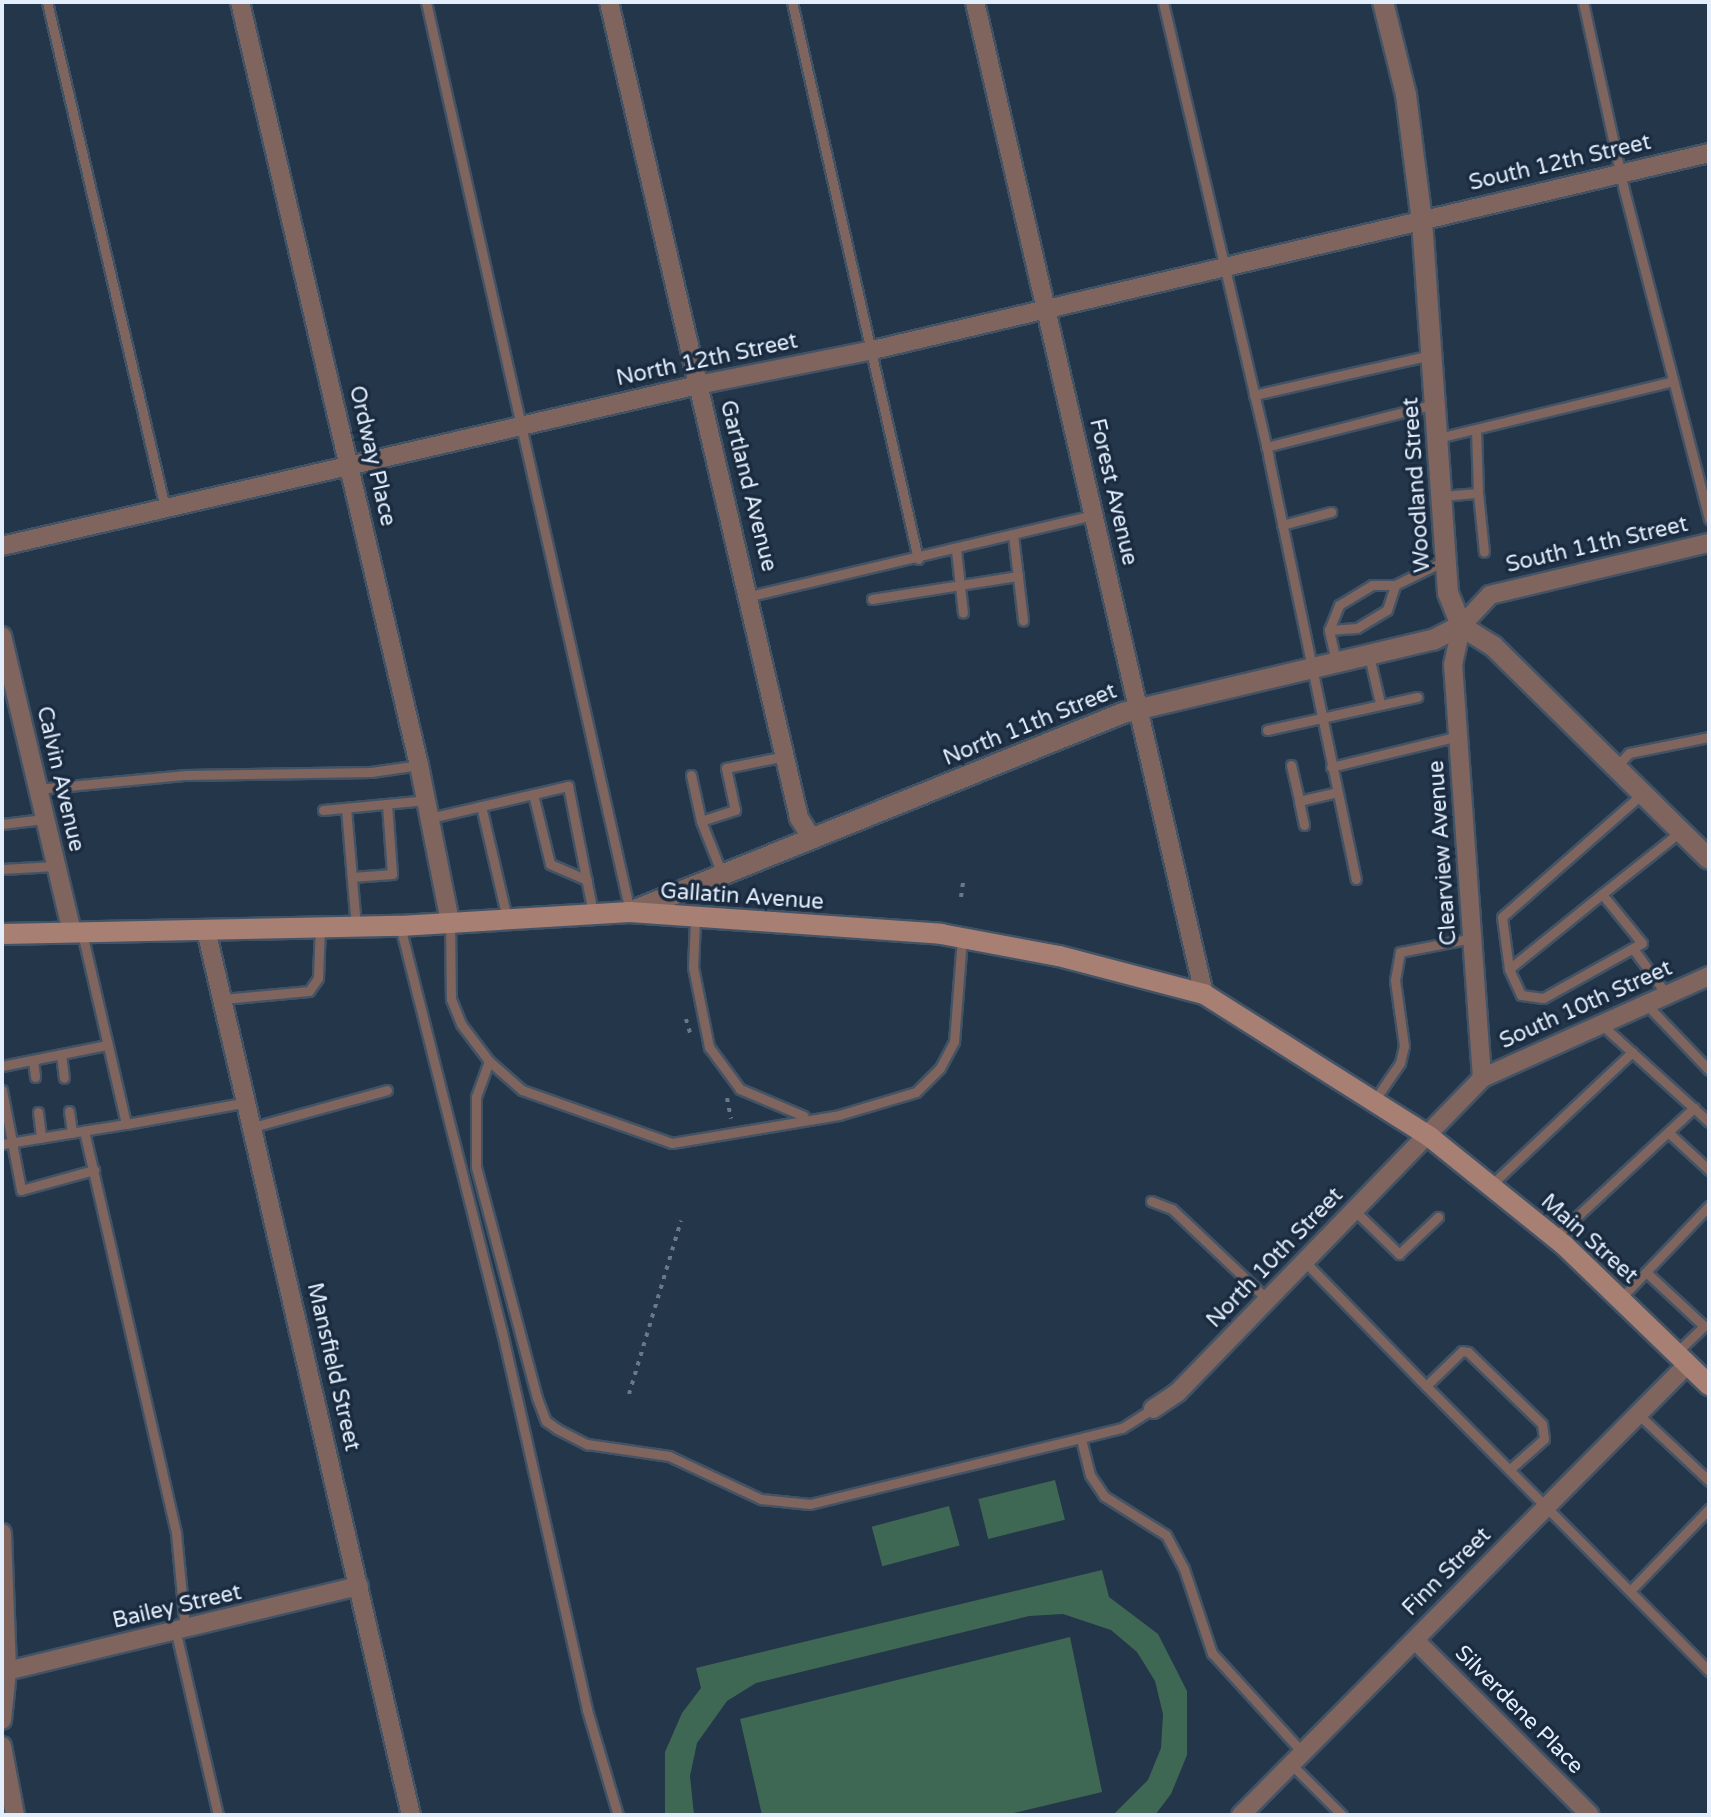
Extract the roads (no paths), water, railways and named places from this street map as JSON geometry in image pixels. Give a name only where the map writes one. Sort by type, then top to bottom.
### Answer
[{"type":"main road","name":"Gallatin Avenue","points":[[2,934],[400,926],[630,912],[695,920],[962,938],[1059,956],[1204,994],[1430,1137]]},
{"type":"main road","name":"Main Street","points":[[1430,1137],[1555,1237],[1709,1385]]},
{"type":"street","name":"Ordway Place","points":[[240,2],[419,765],[450,922]]},
{"type":"street","name":"Gartland Avenue","points":[[609,2],[750,596],[799,818],[812,839]]},
{"type":"street","name":"Forest Avenue","points":[[975,2],[1093,515],[1141,708],[1204,994]]},
{"type":"street","name":"Woodland Street","points":[[1383,2],[1406,95],[1422,221],[1448,593],[1461,626]]},
{"type":"street","name":"South 12th Street","points":[[1422,221],[1709,153]]},
{"type":"street","name":"North 12th Street","points":[[2,546],[698,385],[873,350],[1422,221]]},
{"type":"street","name":"South 11th Street","points":[[1461,626],[1490,595],[1709,543]]},
{"type":"street","name":"North 11th Street","points":[[630,912],[1141,708],[1433,640],[1461,626]]},
{"type":"street","name":"Clearview Avenue","points":[[1461,626],[1453,665],[1482,1078]]},
{"type":"street","points":[[1461,626],[1493,646],[1709,859]]},
{"type":"street","name":"Calvin Avenue","points":[[2,636],[55,866],[77,933]]},
{"type":"street","name":"Mansfield Street","points":[[206,930],[411,1815]]},
{"type":"street","name":"South 10th Street","points":[[1482,1078],[1709,976]]},
{"type":"street","name":"North 10th Street","points":[[1153,1409],[1178,1392],[1430,1137],[1482,1078]]},
{"type":"street","name":"Finn Street","points":[[1241,1815],[1639,1415],[1682,1358]]},
{"type":"street","points":[[2,1533],[7,1671],[2,1720]]},
{"type":"street","name":"Bailey Street","points":[[7,1671],[181,1632],[359,1586]]},
{"type":"street","name":"Silverdene Place","points":[[1415,1640],[1590,1815]]},
{"type":"street","points":[[2,1746],[15,1815]]},
{"type":"lane","points":[[47,2],[165,508]]},
{"type":"lane","points":[[426,2],[630,912]]},
{"type":"lane","points":[[792,2],[918,559]]},
{"type":"lane","points":[[1163,2],[1266,447],[1356,879]]},
{"type":"lane","points":[[1583,2],[1621,173],[1709,519]]},
{"type":"lane","points":[[1254,395],[1431,355]]},
{"type":"lane","points":[[1438,438],[1673,381]]},
{"type":"lane","points":[[1266,447],[1435,404]]},
{"type":"lane","points":[[1476,429],[1484,552]]},
{"type":"lane","points":[[1442,496],[1478,493]]},
{"type":"lane","points":[[1282,525],[1331,512]]},
{"type":"lane","points":[[750,596],[918,559],[1093,515]]},
{"type":"lane","points":[[1013,535],[1023,620]]},
{"type":"lane","points":[[956,550],[963,613]]},
{"type":"lane","points":[[1336,661],[1329,630],[1339,605],[1372,585],[1395,585],[1446,560]]},
{"type":"lane","points":[[872,599],[1018,576]]},
{"type":"lane","points":[[1329,630],[1357,628],[1387,610],[1395,585]]},
{"type":"lane","points":[[1369,654],[1380,703]]},
{"type":"lane","points":[[1267,730],[1417,697]]},
{"type":"lane","points":[[1331,767],[1459,736]]},
{"type":"lane","points":[[1616,767],[1629,753],[1709,737]]},
{"type":"lane","points":[[701,821],[735,810],[726,768],[785,756]]},
{"type":"lane","points":[[37,789],[186,775],[371,772],[419,765]]},
{"type":"lane","points":[[1291,765],[1304,825]]},
{"type":"lane","points":[[691,775],[701,821],[722,874]]},
{"type":"lane","points":[[323,810],[387,804],[428,809],[481,806],[568,786],[593,914]]},
{"type":"lane","points":[[1299,801],[1337,792]]},
{"type":"lane","points":[[1602,894],[1641,939],[1634,950],[1535,1000],[1521,995],[1509,969],[1502,917],[1643,793]]},
{"type":"lane","points":[[533,794],[550,864],[587,880]]},
{"type":"lane","points":[[352,877],[392,874],[387,804]]},
{"type":"lane","points":[[481,806],[507,919]]},
{"type":"lane","points":[[346,808],[356,926]]},
{"type":"lane","points":[[2,824],[44,819]]},
{"type":"lane","points":[[1509,969],[1681,831]]},
{"type":"lane","points":[[2,869],[55,866]]},
{"type":"lane","points":[[695,920],[693,967],[709,1047],[740,1089],[784,1112],[807,1117]]},
{"type":"lane","points":[[450,922],[451,999],[461,1024],[489,1061],[522,1090],[672,1143],[807,1117],[839,1115],[916,1092],[940,1068],[954,1042],[962,938]]},
{"type":"lane","points":[[400,926],[502,1332],[587,1710],[618,1815]]},
{"type":"lane","points":[[223,999],[309,991],[318,978],[320,927]]},
{"type":"lane","points":[[77,933],[126,1124]]},
{"type":"lane","points":[[1374,1101],[1400,1063],[1404,1046],[1395,980],[1400,952],[1473,938]]},
{"type":"lane","points":[[1634,950],[1667,995]]},
{"type":"lane","points":[[1646,1004],[1709,1070]]},
{"type":"lane","points":[[1602,1025],[1709,1122]]},
{"type":"lane","points":[[2,1066],[106,1045]]},
{"type":"lane","points":[[1491,1185],[1632,1052]]},
{"type":"lane","points":[[61,1054],[64,1078]]},
{"type":"lane","points":[[33,1060],[35,1077]]},
{"type":"lane","points":[[489,1061],[476,1097],[476,1167],[537,1398],[546,1421],[557,1429],[587,1444],[669,1456],[781,1504],[810,1504],[1122,1428],[1153,1409]]},
{"type":"lane","points":[[2,1090],[6,1144],[21,1190],[94,1170]]},
{"type":"lane","points":[[253,1127],[387,1090]]},
{"type":"lane","points":[[6,1144],[248,1102]]},
{"type":"lane","points":[[1555,1237],[1650,1145],[1670,1134],[1694,1108]]},
{"type":"lane","points":[[69,1111],[72,1133]]},
{"type":"lane","points":[[38,1112],[41,1138]]},
{"type":"lane","points":[[84,1131],[176,1533],[181,1632],[218,1815]]},
{"type":"lane","points":[[1670,1134],[1709,1170]]},
{"type":"lane","points":[[1151,1201],[1172,1209],[1268,1300]]},
{"type":"lane","points":[[1620,1299],[1709,1206]]},
{"type":"lane","points":[[1355,1211],[1399,1254],[1438,1217]]},
{"type":"lane","points":[[1305,1262],[1709,1671]]},
{"type":"lane","points":[[1646,1272],[1704,1326],[1682,1358]]},
{"type":"lane","points":[[1426,1386],[1462,1351],[1468,1352],[1542,1424],[1544,1439],[1510,1469]]},
{"type":"lane","points":[[1639,1415],[1709,1481]]},
{"type":"lane","points":[[1081,1439],[1090,1475],[1104,1496],[1166,1535],[1184,1569],[1212,1653],[1342,1815]]},
{"type":"lane","points":[[1630,1591],[1709,1509]]}]
